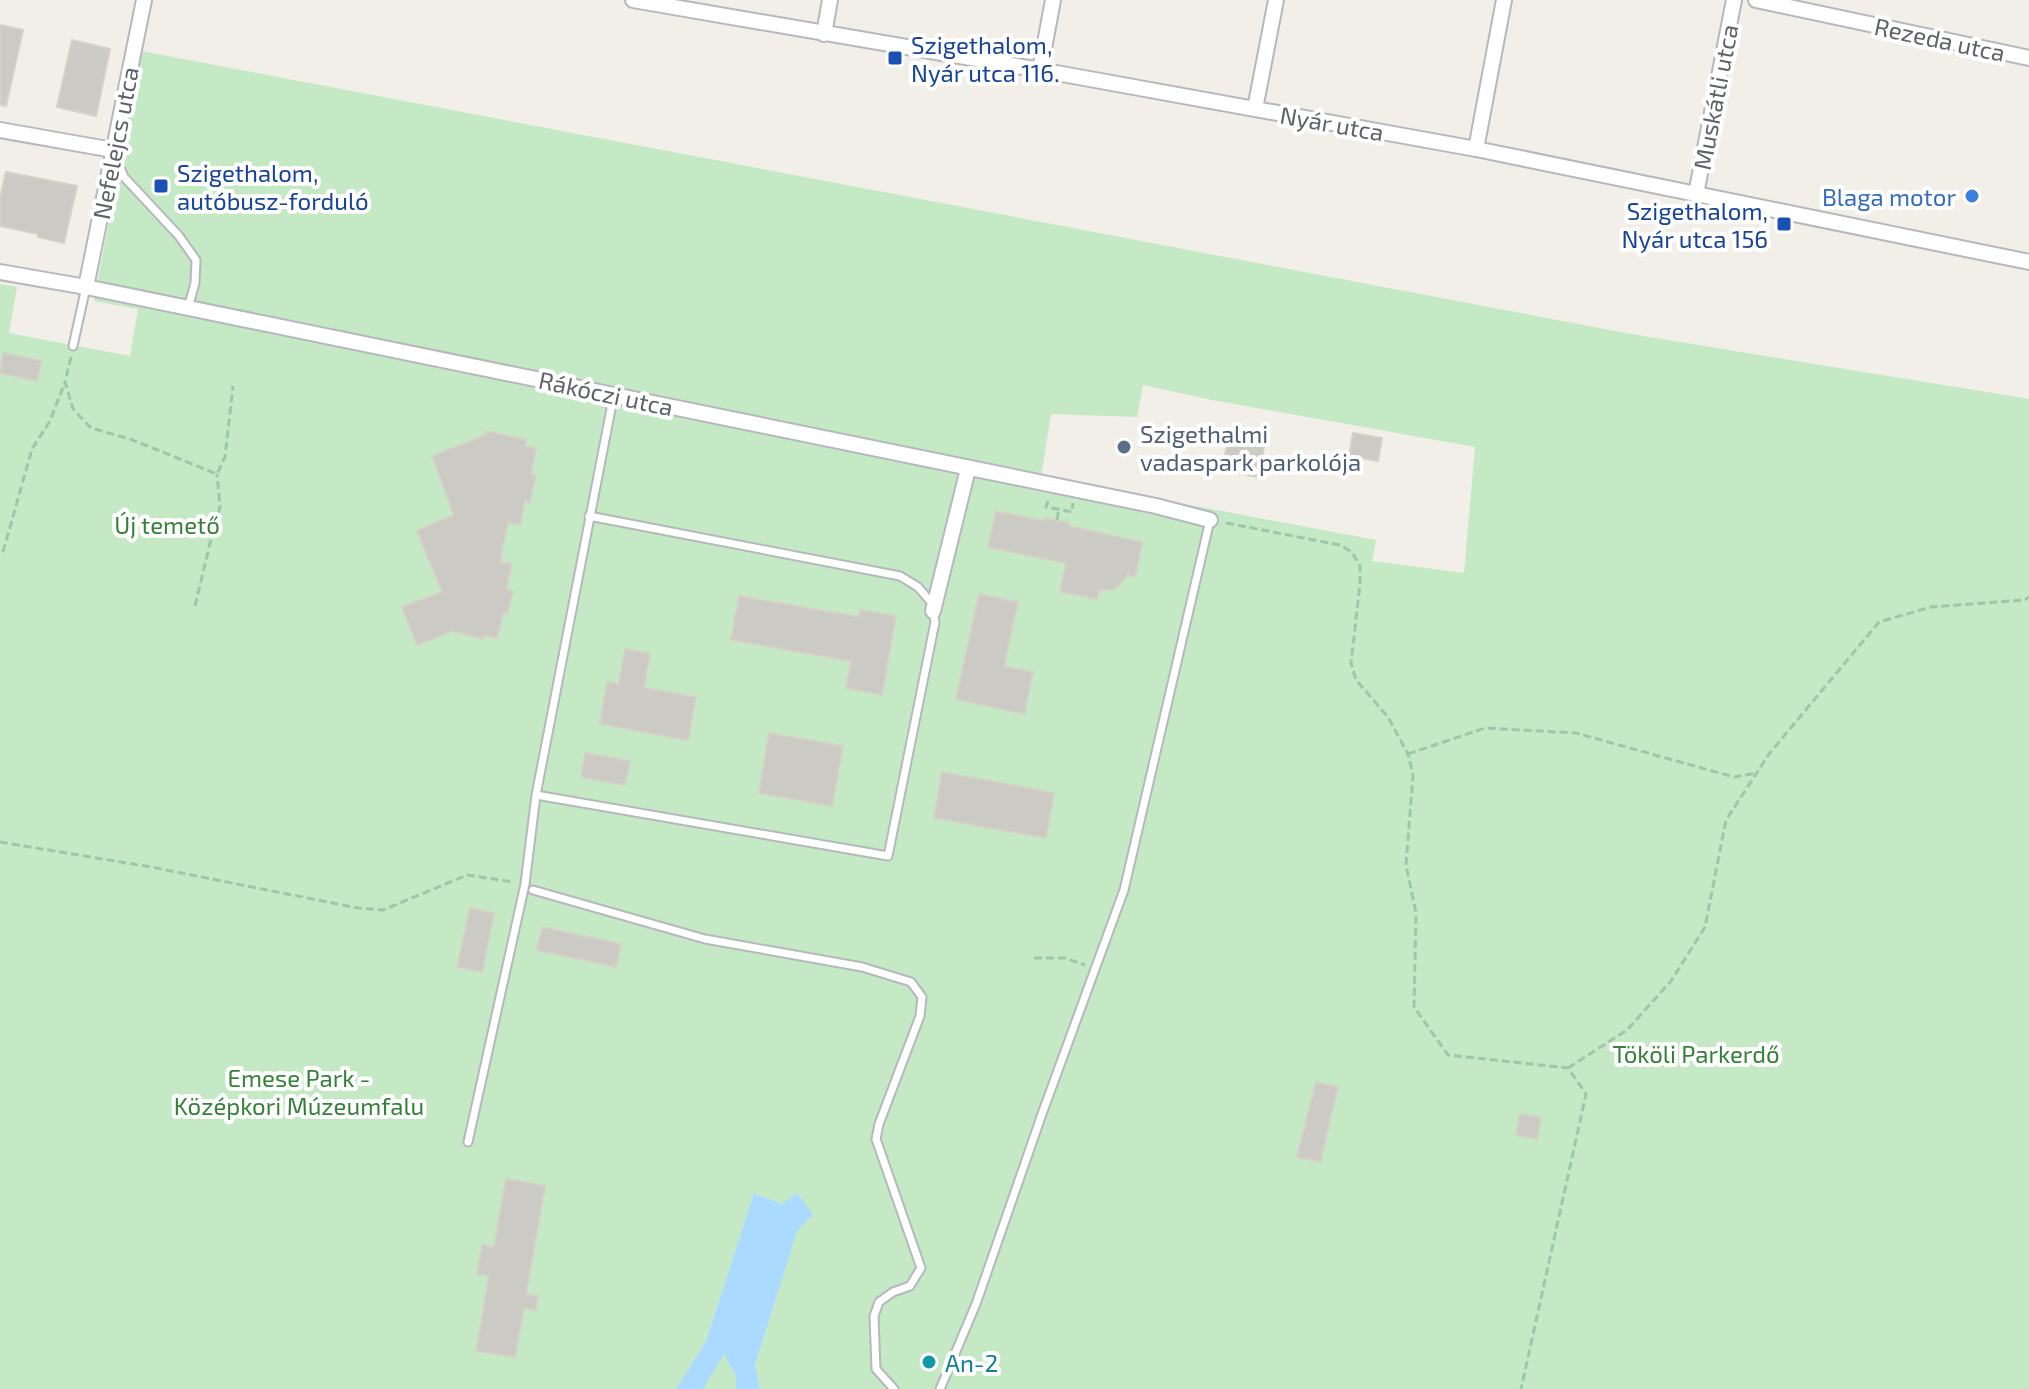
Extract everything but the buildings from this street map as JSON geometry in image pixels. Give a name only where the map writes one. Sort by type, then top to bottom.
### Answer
[{"type":"street","name":"Nefelejcs utca","points":[[86,287],[144,0]]},
{"type":"street","name":"Nyár utca","points":[[633,0],[1476,149],[2029,262]]},
{"type":"street","points":[[824,34],[830,0]]},
{"type":"street","points":[[1040,70],[1053,0]]},
{"type":"street","points":[[1255,109],[1276,0]]},
{"type":"street","points":[[1476,149],[1504,0]]},
{"type":"street","name":"Muskátli utca","points":[[1696,194],[1734,0]]},
{"type":"street","name":"Rezeda utca","points":[[1756,0],[2029,58]]},
{"type":"street","points":[[0,130],[113,150]]},
{"type":"street","name":"Rákóczi utca","points":[[0,272],[1156,506],[1210,520]]},
{"type":"street","points":[[933,611],[968,469]]},
{"type":"lane","points":[[113,150],[124,177],[179,236],[196,260],[195,283],[188,308]]},
{"type":"lane","points":[[73,346],[86,287]]},
{"type":"lane","points":[[468,1142],[525,884],[536,795],[611,409],[609,394]]},
{"type":"lane","points":[[536,795],[888,856],[935,622],[931,602],[918,587],[900,576],[589,516]]},
{"type":"lane","points":[[940,1389],[976,1304],[1124,890],[1210,520]]},
{"type":"lane","points":[[533,890],[705,939],[862,967],[911,982],[922,997],[920,1016],[876,1139],[921,1268],[910,1286],[893,1292],[879,1302],[874,1316],[876,1369],[894,1389]]},
{"type":"path","points":[[3,552],[32,449],[50,421],[65,382],[73,346]]},
{"type":"path","points":[[65,382],[73,409],[91,428],[130,439],[217,474]]},
{"type":"path","points":[[195,606],[220,507],[217,474],[225,457],[233,386]]},
{"type":"path","points":[[1057,520],[1059,509]]},
{"type":"path","points":[[1210,520],[1328,542],[1352,552],[1360,566],[1360,584],[1351,663],[1356,680],[1388,717],[1408,754],[1413,775],[1406,865],[1416,913],[1414,1007],[1448,1055],[1568,1068],[1627,1030],[1671,981],[1705,927],[1726,820],[1769,754],[1879,622],[1931,607],[2024,600],[2029,597]]},
{"type":"path","points":[[1408,754],[1485,728],[1561,732],[1576,733],[1734,777],[1757,773]]},
{"type":"path","points":[[0,842],[151,867],[358,908],[383,910],[467,875],[525,884]]},
{"type":"path","points":[[1034,958],[1065,958],[1096,969]]},
{"type":"path","points":[[1521,1389],[1586,1094],[1568,1068]]},
{"type":"green space","points":[[141,51],[1631,334],[2029,399],[2029,1389],[760,1389],[755,1365],[797,1230],[782,1204],[754,1193],[706,1341],[676,1389],[0,1389],[0,284],[17,287],[9,333],[130,356],[138,309],[94,301]],"holes":[[[1143,385],[1475,447],[1464,573],[1372,561],[1376,540],[1041,477],[1051,414],[1137,417]]]},
{"type":"green space","points":[[724,1353],[736,1376],[736,1389],[703,1389]]},
{"type":"water","points":[[754,1193],[782,1204],[797,1193],[813,1214],[797,1231],[755,1365],[760,1389],[736,1389],[736,1376],[724,1354],[703,1389],[676,1389],[706,1341]]},
{"type":"place","name":"Szigethalom, Nyár utca 116.","points":[[895,58]]},
{"type":"place","name":"Szigethalom, autóbusz-forduló","points":[[161,186]]},
{"type":"place","name":"Blaga motor","points":[[1972,196]]},
{"type":"place","name":"Szigethalom, Nyár utca 156","points":[[1784,224]]},
{"type":"place","name":"Szigethalmi vadaspark parkolója","points":[[1124,447]]},
{"type":"place","name":"An-2","points":[[929,1362]]},
{"type":"park label","name":"Új temető","points":[[167,524]]},
{"type":"park label","name":"Tököli Parkerdő","points":[[1696,1053]]},
{"type":"park label","name":"Emese Park - Középkori Múzeumfalu","points":[[299,1091]]}]
